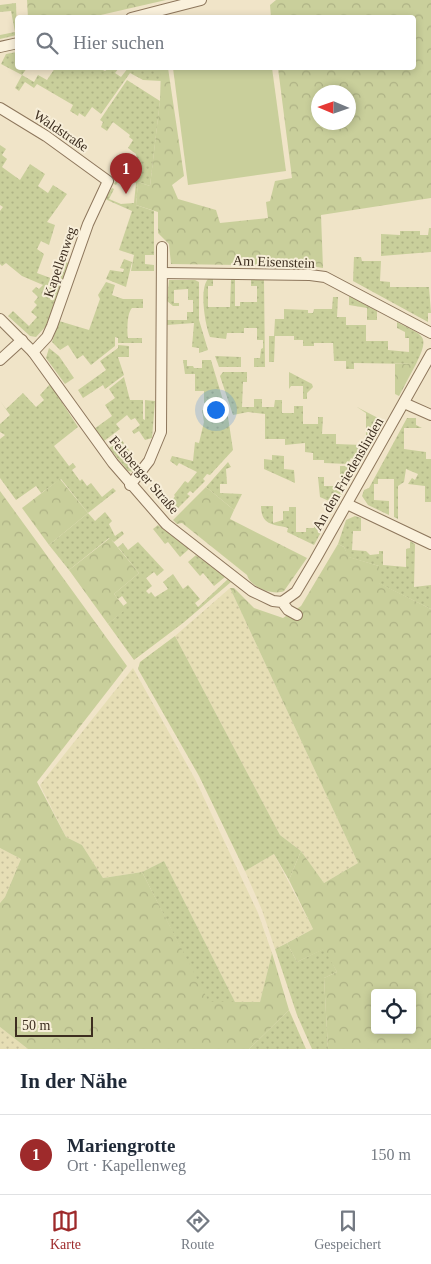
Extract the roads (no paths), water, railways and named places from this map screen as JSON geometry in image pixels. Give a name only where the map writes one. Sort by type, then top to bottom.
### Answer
[{"type":"street","points":[[143,15],[201,0]]},
{"type":"street","points":[[0,47],[15,44]]},
{"type":"street","name":"Waldstraße","points":[[0,108],[46,136],[106,178]]},
{"type":"street","name":"Kapellenweg","points":[[34,352],[47,337],[52,326],[88,224],[108,184],[106,178]]},
{"type":"street","points":[[130,485],[149,461],[161,432],[162,247]]},
{"type":"street","name":"Am Eisenstein","points":[[162,273],[310,275],[325,277],[431,333]]},
{"type":"street","name":"Felsberger Straße","points":[[0,319],[34,352],[86,428],[130,485],[166,524],[238,580],[264,598],[282,602],[288,610],[297,615]]},
{"type":"street","points":[[0,360],[22,340]]},
{"type":"street","name":"An den Friedenslinden","points":[[282,602],[296,592],[431,354]]},
{"type":"street","points":[[404,403],[431,415]]},
{"type":"street","points":[[347,504],[431,544]]},
{"type":"place","name":"Mariengrotte","points":[[126,194]]}]
